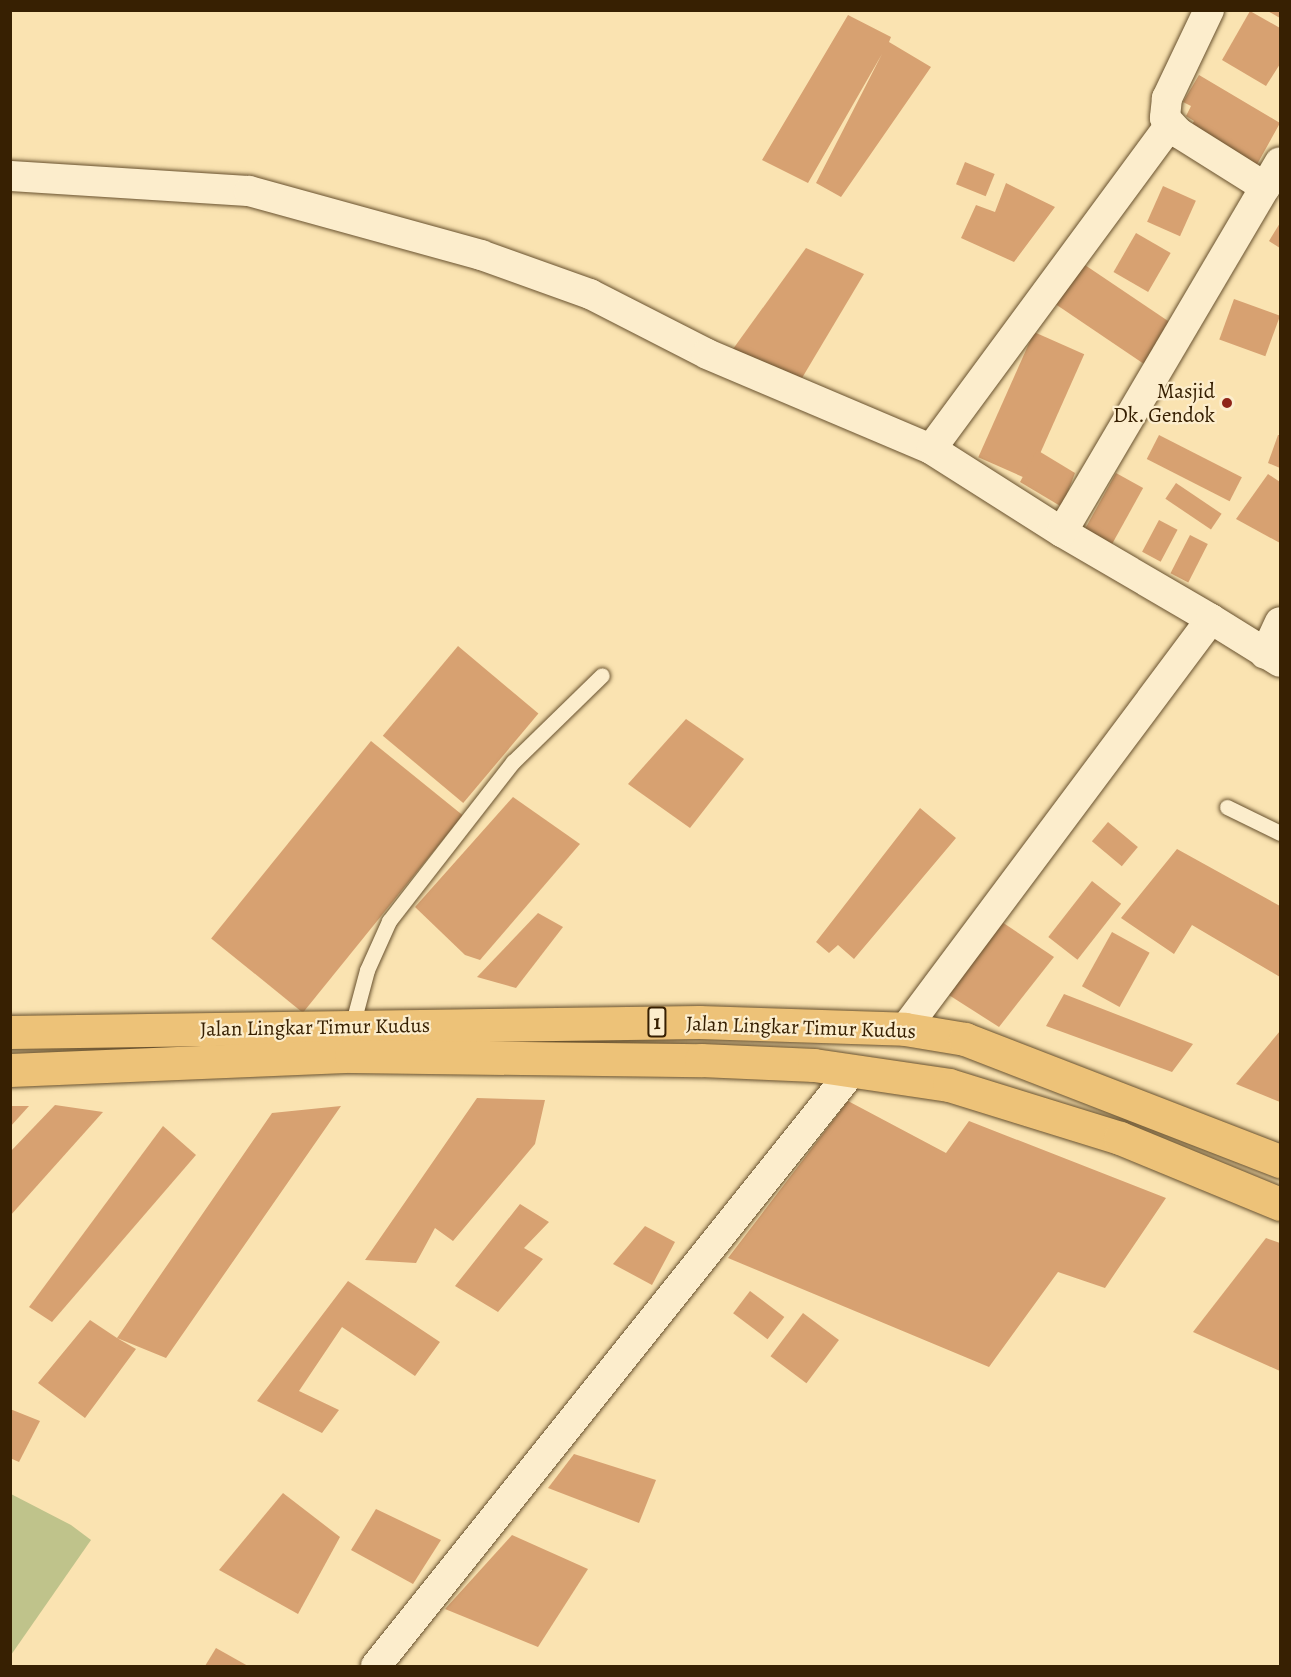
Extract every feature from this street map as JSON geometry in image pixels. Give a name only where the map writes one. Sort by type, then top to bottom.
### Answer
[{"type":"highway","name":"Jalan Lingkar Timur Kudus","points":[[10,1032],[699,1022],[905,1029],[965,1039],[1281,1161]]},
{"type":"highway","name":"Jalan Lingkar Timur Kudus","points":[[10,1070],[351,1056],[700,1060],[814,1065],[949,1085],[1120,1138],[1281,1204]]},
{"type":"street","points":[[1209,10],[1167,98],[1164,110],[1170,125],[1264,187]]},
{"type":"street","points":[[932,448],[1170,125]]},
{"type":"street","points":[[1062,532],[1264,187],[1281,162]]},
{"type":"street","points":[[10,176],[249,191],[481,255],[590,294],[707,354],[932,448],[1062,532],[1273,658],[1281,622]]},
{"type":"street","points":[[905,1029],[1211,619]]},
{"type":"street","points":[[376,1666],[852,1071]]},
{"type":"lane","points":[[352,1026],[367,970],[388,921],[513,762],[602,675]]},
{"type":"lane","points":[[1227,807],[1281,833]]},
{"type":"green space","points":[[11,1494],[71,1525],[91,1540],[11,1655]]},
{"type":"building","points":[[1266,10],[1280,10],[1280,18]]},
{"type":"building","points":[[1250,11],[1280,28],[1280,64],[1266,86],[1222,60]]},
{"type":"building","points":[[848,15],[891,37],[889,42],[931,67],[841,197],[816,183],[882,54],[808,183],[762,160]]},
{"type":"building","points":[[1199,75],[1280,123],[1255,168],[1189,129],[1194,121],[1186,116],[1191,106],[1183,102]]},
{"type":"building","points":[[965,162],[995,174],[986,196],[956,184]]},
{"type":"building","points":[[1006,183],[1055,207],[1014,262],[961,238],[976,205],[995,212]]},
{"type":"building","points":[[1163,186],[1196,201],[1180,236],[1147,222]]},
{"type":"building","points":[[1280,223],[1280,248],[1269,241]]},
{"type":"building","points":[[1136,233],[1171,253],[1148,292],[1114,272]]},
{"type":"building","points":[[806,248],[864,274],[802,378],[733,349]]},
{"type":"building","points":[[1079,261],[1171,323],[1144,364],[1052,302]]},
{"type":"building","points":[[1234,299],[1280,316],[1265,356],[1219,339]]},
{"type":"building","points":[[1034,332],[1084,354],[1029,480],[978,457]]},
{"type":"building","points":[[1159,435],[1242,477],[1230,501],[1147,459]]},
{"type":"building","points":[[1278,435],[1280,435],[1280,468],[1268,463]]},
{"type":"building","points":[[1037,450],[1075,473],[1062,507],[1020,482]]},
{"type":"building","points":[[1116,473],[1143,488],[1110,548],[1083,532]]},
{"type":"building","points":[[1268,474],[1280,482],[1280,543],[1236,519]]},
{"type":"building","points":[[1176,483],[1222,514],[1211,530],[1165,499]]},
{"type":"building","points":[[1159,520],[1178,530],[1161,562],[1142,552]]},
{"type":"building","points":[[1190,535],[1208,544],[1188,582],[1170,573]]},
{"type":"building","points":[[458,646],[538,713],[463,803],[383,736]]},
{"type":"building","points":[[686,719],[744,759],[690,828],[628,784]]},
{"type":"building","points":[[371,741],[463,815],[303,1013],[211,938]]},
{"type":"building","points":[[513,797],[580,844],[480,960],[465,955],[415,907]]},
{"type":"building","points":[[920,808],[956,838],[854,959],[838,945],[829,953],[816,942]]},
{"type":"building","points":[[1108,822],[1138,847],[1122,866],[1092,841]]},
{"type":"building","points":[[1177,849],[1280,906],[1280,977],[1192,925],[1174,954],[1121,918]]},
{"type":"building","points":[[1092,881],[1121,904],[1077,960],[1048,937]]},
{"type":"building","points":[[538,913],[563,927],[516,988],[477,977]]},
{"type":"building","points":[[999,920],[1054,957],[999,1027],[941,990]]},
{"type":"building","points":[[1112,932],[1150,953],[1120,1007],[1082,986]]},
{"type":"building","points":[[1064,994],[1193,1044],[1172,1072],[1046,1026]]},
{"type":"building","points":[[1280,1031],[1280,1102],[1236,1084]]},
{"type":"building","points":[[477,1098],[545,1100],[535,1144],[453,1241],[435,1228],[416,1263],[365,1260]]},
{"type":"building","points":[[848,1101],[946,1153],[969,1121],[1166,1198],[1105,1288],[1058,1272],[989,1367],[728,1258]]},
{"type":"building","points":[[55,1105],[103,1112],[10,1216],[10,1152]]},
{"type":"building","points":[[10,1106],[29,1106],[10,1127]]},
{"type":"building","points":[[341,1106],[166,1358],[117,1338],[272,1113]]},
{"type":"building","points":[[163,1126],[196,1155],[52,1322],[29,1307]]},
{"type":"building","points":[[520,1204],[549,1222],[524,1248],[543,1259],[498,1312],[455,1286]]},
{"type":"building","points":[[645,1226],[675,1242],[652,1285],[613,1264]]},
{"type":"building","points":[[1266,1238],[1280,1243],[1280,1371],[1193,1332]]},
{"type":"building","points":[[348,1281],[440,1342],[415,1376],[342,1327],[299,1391],[339,1410],[322,1433],[257,1401]]},
{"type":"building","points":[[750,1291],[784,1317],[767,1339],[733,1313]]},
{"type":"building","points":[[803,1313],[839,1340],[806,1383],[771,1356]]},
{"type":"building","points":[[90,1320],[136,1349],[85,1418],[38,1383]]},
{"type":"building","points":[[10,1409],[40,1421],[19,1462],[10,1458]]},
{"type":"building","points":[[574,1454],[656,1480],[639,1523],[548,1488]]},
{"type":"building","points":[[283,1493],[340,1537],[298,1614],[219,1570]]},
{"type":"building","points":[[376,1509],[441,1540],[413,1584],[351,1550]]},
{"type":"building","points":[[512,1535],[588,1569],[538,1647],[445,1609]]},
{"type":"building","points":[[216,1648],[248,1666],[205,1666]]},
{"type":"place","name":"Masjid Dk. Gendok","points":[[1227,403]]}]
